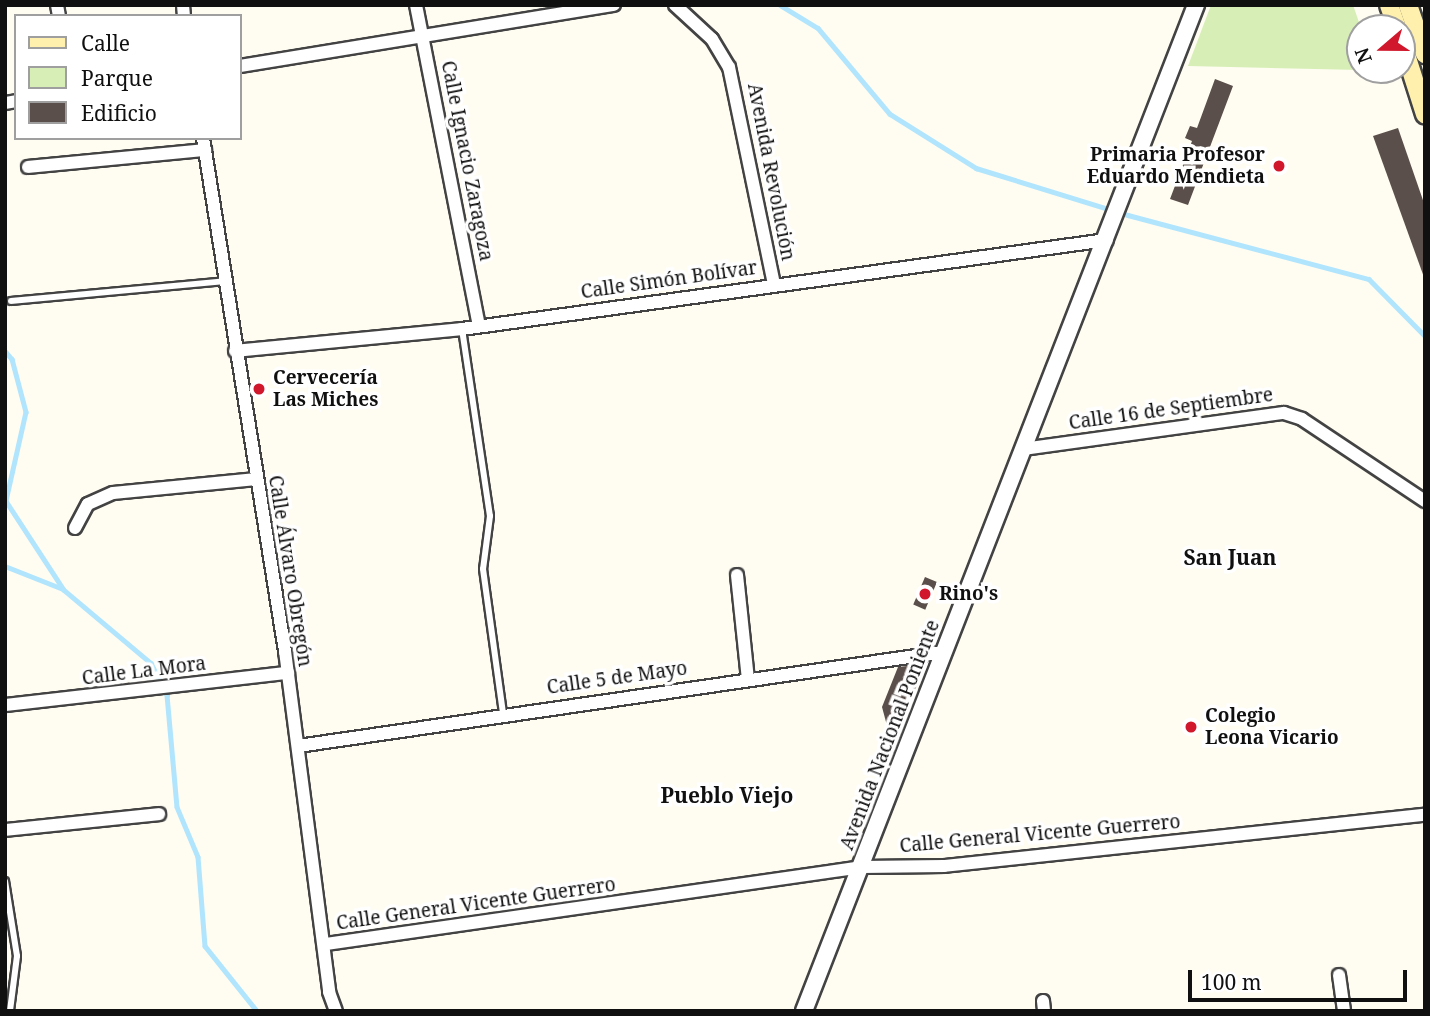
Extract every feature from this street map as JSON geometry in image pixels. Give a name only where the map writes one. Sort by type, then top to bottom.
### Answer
[{"type":"main road","points":[[1408,5],[1425,54]]},
{"type":"main road","points":[[1415,84],[1425,114]]},
{"type":"street","name":"Calle Ignacio Zaragoza","points":[[416,5],[479,325]]},
{"type":"street","points":[[242,66],[614,5]]},
{"type":"street","name":"Avenida Revolución","points":[[675,5],[712,39],[729,67],[774,284]]},
{"type":"street","name":"Avenida Nacional Poniente","points":[[804,1011],[862,867],[876,820],[1107,240],[1196,5]]},
{"type":"street","points":[[28,167],[204,144]]},
{"type":"street","name":"Calle Álvaro Obregón","points":[[204,144],[288,673],[326,944],[329,992],[336,1011]]},
{"type":"street","name":"Calle Simón Bolívar","points":[[235,351],[462,329],[1107,240]]},
{"type":"street","name":"Calle 16 de Septiembre","points":[[1023,449],[1284,413],[1302,419],[1425,500]]},
{"type":"street","points":[[75,528],[88,503],[113,493],[256,479]]},
{"type":"street","points":[[737,575],[748,679]]},
{"type":"street","name":"Calle 5 de Mayo","points":[[298,746],[503,714],[943,652]]},
{"type":"street","name":"Calle La Mora","points":[[5,705],[288,673]]},
{"type":"street","points":[[5,830],[159,814]]},
{"type":"street","name":"Calle General Vicente Guerrero","points":[[326,944],[862,867],[944,866],[1425,815]]},
{"type":"street","points":[[1339,975],[1344,1011]]},
{"type":"lane","points":[[11,301],[227,281]]},
{"type":"lane","points":[[462,329],[490,516],[483,569],[503,714]]},
{"type":"lane","points":[[5,881],[18,956],[10,1011]]},
{"type":"green space","points":[[1211,5],[1353,5],[1356,14],[1346,14],[1346,70],[1188,66]]},
{"type":"building","points":[[1215,79],[1233,86],[1188,205],[1170,199],[1192,141],[1185,138],[1190,126],[1197,128]]},
{"type":"building","points":[[1398,128],[1425,206],[1425,280],[1373,136]]},
{"type":"building","name":"Rino's","points":[[925,577],[937,582],[925,610],[913,605]]},
{"type":"building","points":[[925,664],[893,748],[882,707],[898,667]]},
{"type":"waterway","points":[[780,5],[818,28],[890,114],[976,168],[1128,215],[1369,279],[1425,336]]},
{"type":"waterway","points":[[5,351],[12,359],[26,412],[6,501],[64,590],[151,663],[167,695],[177,807],[198,857],[205,946],[257,1011]]},
{"type":"waterway","points":[[5,566],[63,589]]},
{"type":"place","name":"Primaria Profesor Eduardo Mendieta","points":[[1279,166]]},
{"type":"place","name":"Cervecería Las Miches","points":[[259,389]]},
{"type":"place","name":"Rino's","points":[[925,594]]},
{"type":"place","name":"Colegio Leona Vicario","points":[[1191,727]]},
{"type":"district","name":"San Juan","points":[[1230,557]]},
{"type":"district","name":"Pueblo Viejo","points":[[727,795]]}]
